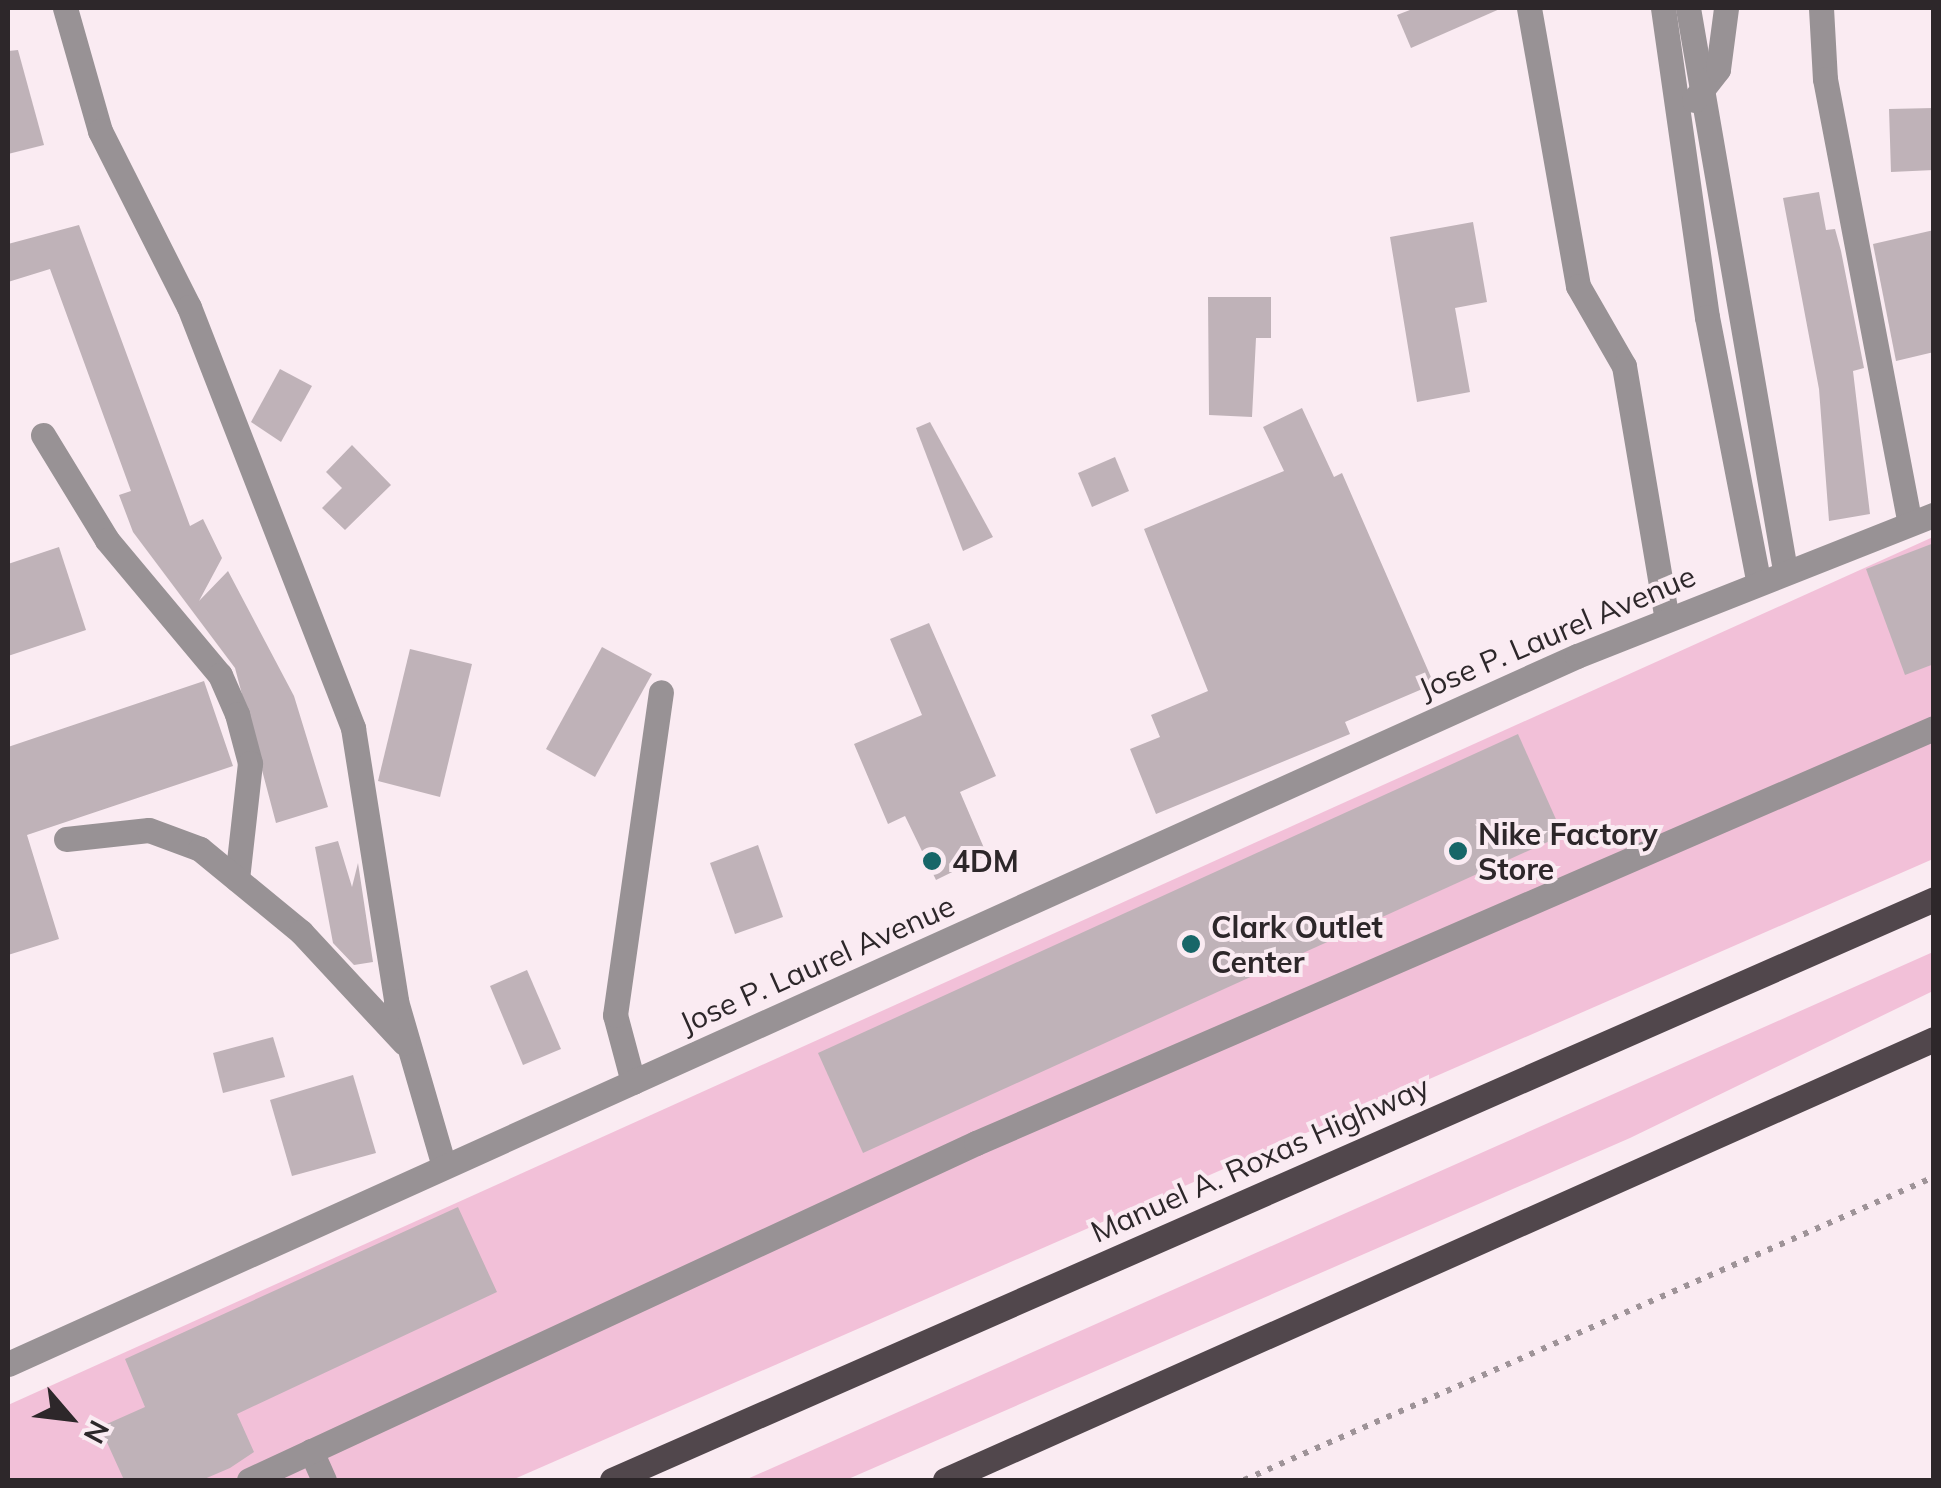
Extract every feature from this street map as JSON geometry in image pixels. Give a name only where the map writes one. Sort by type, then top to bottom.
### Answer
[{"type":"main road","name":"Manuel A. Roxas Highway","points":[[612,1480],[1934,899]]},
{"type":"main road","points":[[945,1480],[1934,1039]]},
{"type":"street","points":[[65,8],[100,131],[188,308],[353,728],[406,1045],[444,1166]]},
{"type":"street","points":[[1529,8],[1578,286],[1624,366],[1667,618]]},
{"type":"street","points":[[1663,8],[1680,46],[1706,318],[1758,580]]},
{"type":"street","points":[[1680,46],[1688,8]]},
{"type":"street","points":[[1687,101],[1718,69],[1726,8]]},
{"type":"street","points":[[1820,8],[1825,79],[1922,519]]},
{"type":"street","points":[[1687,101],[1735,312],[1785,570]]},
{"type":"street","points":[[1706,318],[1735,312]]},
{"type":"street","points":[[43,436],[106,540],[220,675],[237,714],[250,763],[237,879]]},
{"type":"street","points":[[1735,472],[1762,465]]},
{"type":"street","name":"Jose P. Laurel Avenue","points":[[8,1364],[1667,618],[1922,519]]},
{"type":"street","points":[[633,1082],[615,1015],[660,692]]},
{"type":"street","points":[[249,1480],[976,1143],[1934,728]]},
{"type":"street","points":[[66,839],[149,830],[200,849],[237,879],[406,1045]]},
{"type":"street","points":[[310,1450],[324,1480]]},
{"type":"path","points":[[1244,1480],[1934,1177]]},
{"type":"shaded area","points":[[1933,537],[1933,859],[512,1480],[8,1480],[8,1405]]},
{"type":"shaded area","points":[[1933,952],[1933,991],[1630,1138],[846,1480],[745,1480]]},
{"type":"building","points":[[1415,8],[1502,8],[1411,48],[1397,15]]},
{"type":"building","points":[[18,50],[44,145],[8,154],[8,51]]},
{"type":"building","points":[[1934,108],[1934,170],[1891,172],[1889,109]]},
{"type":"building","points":[[1819,192],[1826,230],[1835,229],[1841,251],[1864,368],[1853,371],[1870,514],[1829,521],[1819,389],[1783,198]]},
{"type":"building","points":[[1473,222],[1487,302],[1455,308],[1470,392],[1417,402],[1390,237]]},
{"type":"building","points":[[79,225],[190,526],[203,519],[222,558],[199,601],[228,571],[294,696],[328,807],[276,823],[235,668],[133,532],[119,495],[131,491],[50,269],[8,282],[8,244]]},
{"type":"building","points":[[1934,230],[1934,352],[1896,361],[1873,244]]},
{"type":"building","points":[[1208,297],[1271,297],[1271,338],[1256,338],[1252,417],[1209,415]]},
{"type":"building","points":[[280,369],[312,386],[281,442],[251,422]]},
{"type":"building","points":[[1302,408],[1334,477],[1342,473],[1434,684],[1345,722],[1350,734],[1156,814],[1130,749],[1160,737],[1151,715],[1208,691],[1144,529],[1284,471],[1263,427]]},
{"type":"building","points":[[930,422],[993,537],[963,551],[916,428]]},
{"type":"building","points":[[352,445],[391,485],[345,530],[322,508],[342,488],[326,472]]},
{"type":"building","points":[[1115,457],[1129,491],[1092,507],[1078,473]]},
{"type":"building","points":[[1934,543],[1934,664],[1905,675],[1866,569]]},
{"type":"building","points":[[59,547],[86,630],[8,656],[8,564]]},
{"type":"building","points":[[929,623],[996,776],[960,792],[987,855],[936,880],[905,816],[888,824],[854,744],[922,715],[890,639]]},
{"type":"building","points":[[602,647],[652,674],[595,777],[546,749]]},
{"type":"building","points":[[410,649],[472,664],[440,797],[378,781]]},
{"type":"building","points":[[204,681],[233,766],[27,835],[59,939],[8,955],[8,747]]},
{"type":"building","name":"Clark Outlet Center","points":[[1518,734],[1563,835],[863,1153],[818,1053]]},
{"type":"building","points":[[338,841],[352,887],[358,863],[373,962],[354,965],[333,943],[315,847]]},
{"type":"building","points":[[758,845],[783,917],[735,934],[710,863]]},
{"type":"building","points":[[527,970],[561,1049],[523,1065],[490,986]]},
{"type":"building","points":[[273,1037],[285,1077],[223,1093],[213,1053]]},
{"type":"building","points":[[353,1075],[376,1153],[292,1176],[270,1100]]},
{"type":"building","points":[[458,1207],[497,1292],[237,1414],[254,1452],[230,1468],[202,1480],[124,1480],[100,1427],[145,1407],[125,1359]]},
{"type":"place","name":"Nike Factory Store","points":[[1458,851]]},
{"type":"place","name":"4DM","points":[[932,861]]},
{"type":"place","name":"Clark Outlet Center","points":[[1191,944]]}]
